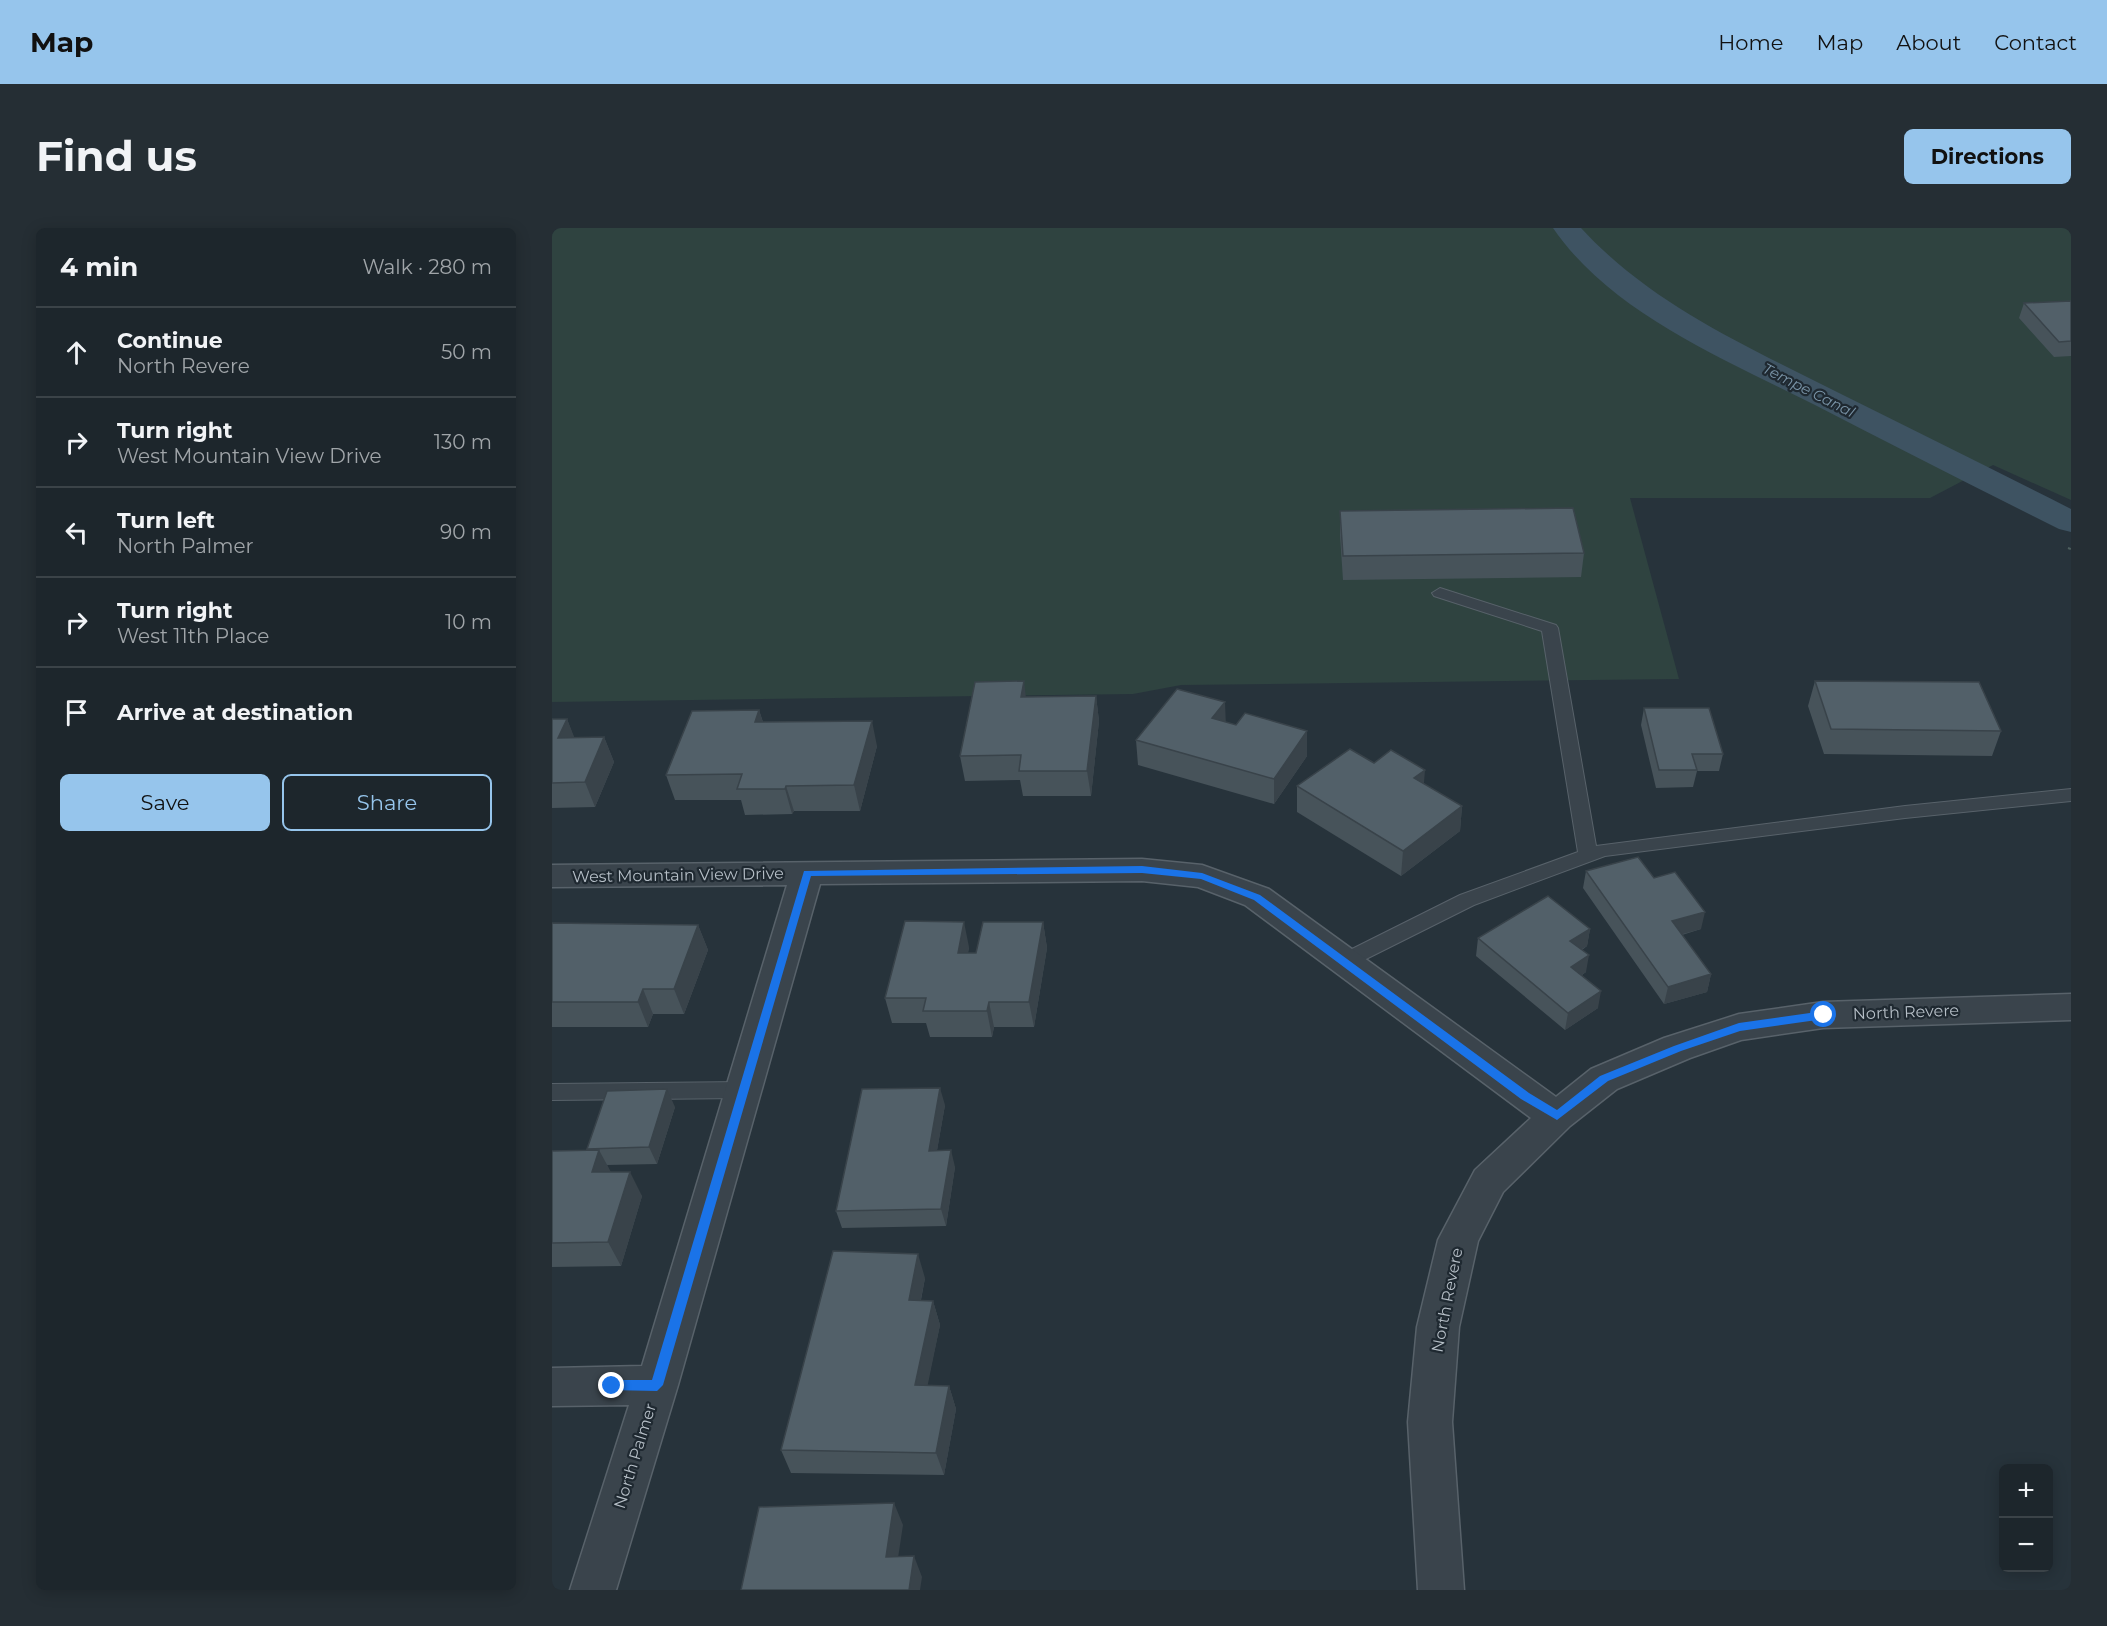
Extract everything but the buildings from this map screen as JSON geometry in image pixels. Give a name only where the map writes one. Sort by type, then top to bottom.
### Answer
[{"type":"street","name":"West Mountain View Drive","points":[[552,876],[1142,870],[1202,876],[1257,897],[1525,1096],[1557,1116]]},
{"type":"street","name":"North Palmer","points":[[593,1590],[657,1385],[807,873]]},
{"type":"street","name":"North Revere","points":[[1441,1590],[1431,1422],[1438,1327],[1458,1240],[1489,1181],[1557,1116],[1604,1078],[1677,1048],[1739,1027],[1824,1015],[2071,1007]]},
{"type":"street","points":[[552,1387],[657,1385]]},
{"type":"lane","points":[[1440,593],[1550,628],[1588,856]]},
{"type":"lane","points":[[1345,961],[1467,900],[1603,850],[1881,815],[2071,795]]},
{"type":"lane","points":[[552,1092],[743,1090]]},
{"type":"green space","points":[[552,228],[2071,228],[2071,500],[1993,465],[1930,498],[1630,498],[1679,679],[1181,685],[1133,694],[552,702]]},
{"type":"waterway","name":"Tempe Canal","points":[[1566,228],[1592,257],[1621,282],[1685,326],[2071,522]]},
{"type":"route","points":[[612,1386],[657,1385],[807,873],[1142,870],[1202,876],[1257,897],[1525,1096],[1557,1116],[1604,1078],[1677,1048],[1739,1027],[1824,1015]]}]
